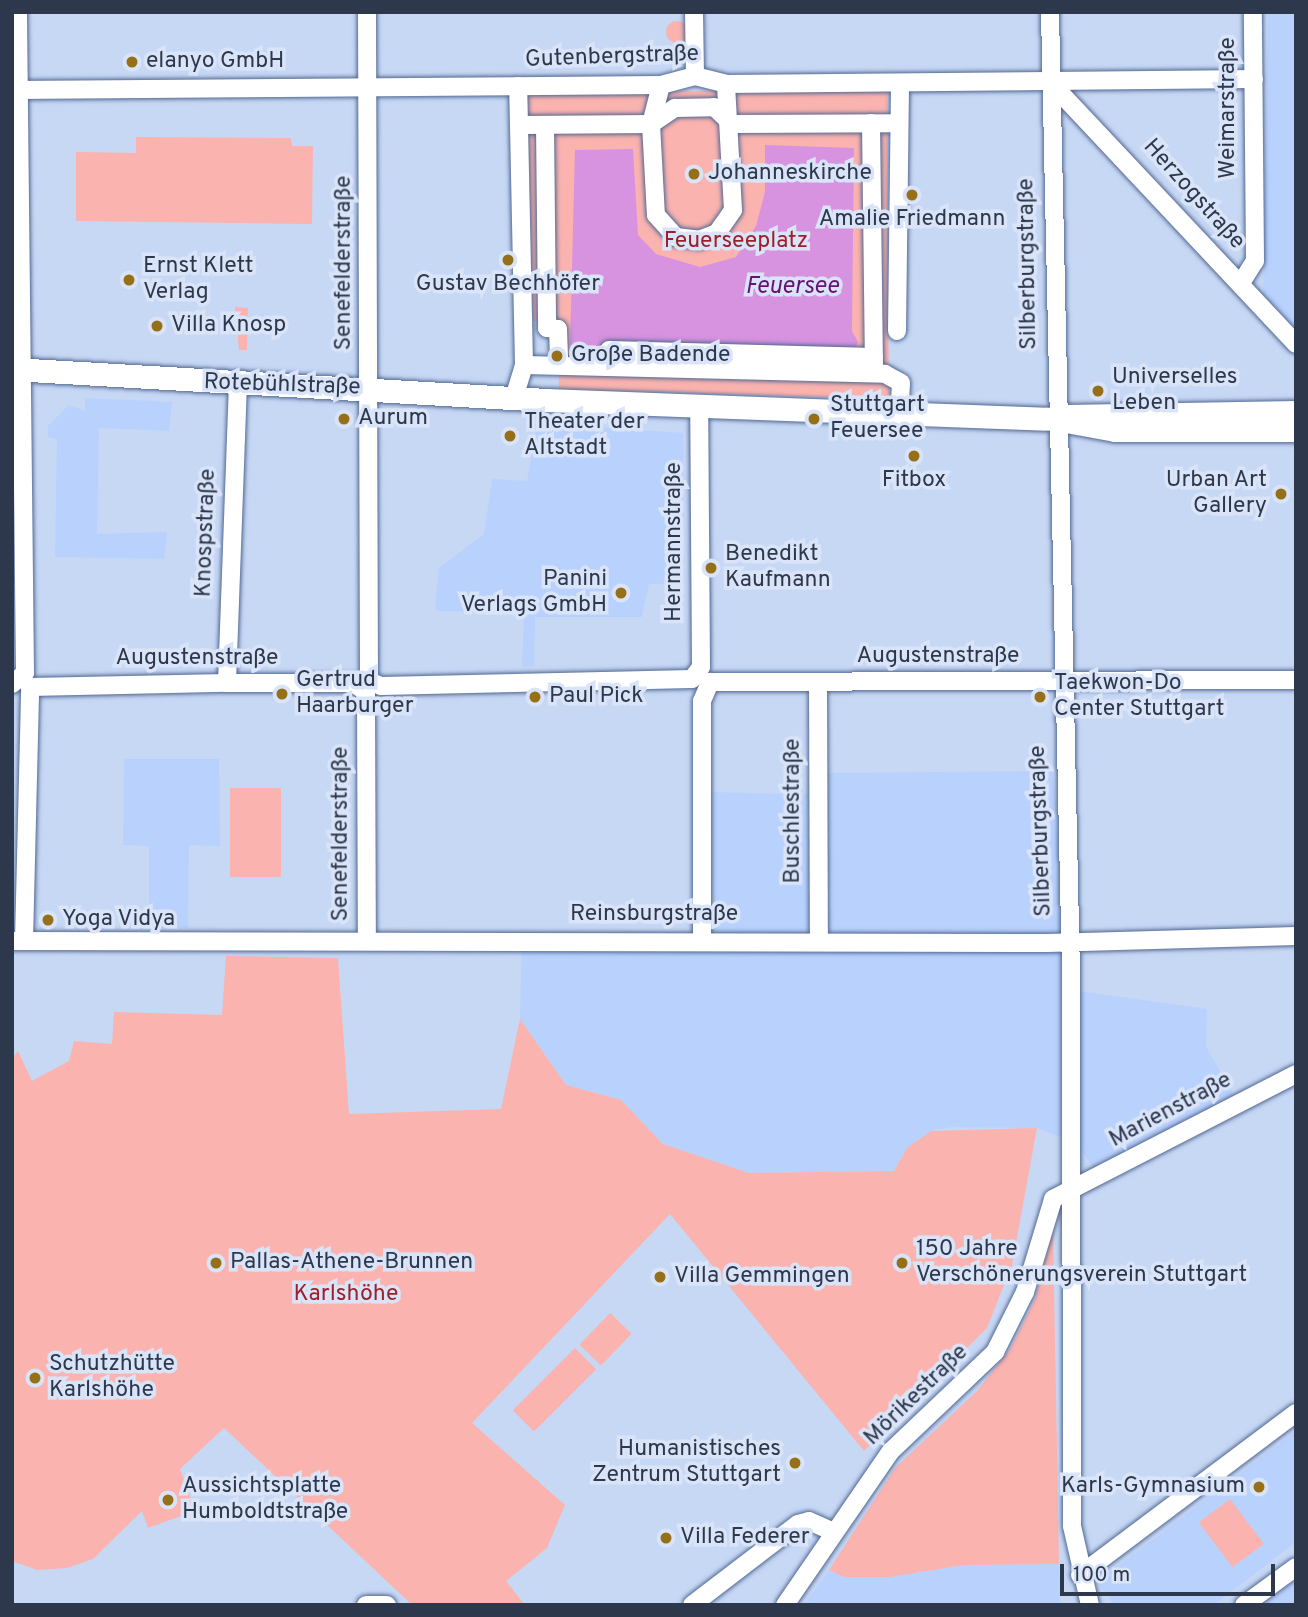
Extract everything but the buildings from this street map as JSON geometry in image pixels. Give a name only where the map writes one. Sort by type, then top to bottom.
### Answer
[{"type":"main road","name":"Rotebühlstraße","points":[[17,369],[238,386],[369,389],[699,407],[1134,421],[1296,430]]},
{"type":"main road","name":"Rotebühlstraße","points":[[1134,421],[1296,412]]},
{"type":"street","points":[[18,12],[17,369],[21,684],[18,941]]},
{"type":"street","name":"Senefelderstraße","points":[[367,12],[367,940]]},
{"type":"street","points":[[694,12],[695,76]]},
{"type":"street","name":"Silberburgstraße","points":[[1050,12],[1055,419],[1070,943],[1068,1188],[1072,1526],[1080,1575],[1090,1605]]},
{"type":"street","name":"Weimarstraße","points":[[1241,284],[1255,261],[1253,12]]},
{"type":"street","name":"Gutenbergstraße","points":[[16,90],[660,85],[695,76],[726,84],[1254,79]]},
{"type":"street","points":[[897,331],[900,83]]},
{"type":"street","name":"Herzogstraße","points":[[1051,83],[1296,344]]},
{"type":"street","points":[[660,85],[651,124],[656,215],[676,236],[699,240],[717,233],[733,210],[732,124],[726,84]]},
{"type":"street","points":[[514,398],[524,365],[518,86]]},
{"type":"street","points":[[520,125],[651,124],[675,108],[714,107],[732,124],[899,122]]},
{"type":"street","points":[[871,123],[874,365]]},
{"type":"street","points":[[545,125],[547,328],[558,329],[559,364]]},
{"type":"street","points":[[608,350],[874,365],[901,383],[899,415]]},
{"type":"street","points":[[524,365],[874,365]]},
{"type":"street","name":"Knospstraße","points":[[228,683],[238,386]]},
{"type":"street","name":"Hermannstraße","points":[[699,407],[702,939]]},
{"type":"street","name":"Augustenstraße","points":[[21,684],[228,683],[381,686],[702,680],[1296,680]]},
{"type":"street","name":"Buschlestraße","points":[[818,682],[819,939]]},
{"type":"street","name":"Reinsburgstraße","points":[[18,941],[819,939],[1070,943],[1296,936]]},
{"type":"street","name":"Marienstraße","points":[[1068,1188],[1296,1074]]},
{"type":"street","name":"Mörikestraße","points":[[785,1605],[865,1488],[905,1436],[965,1387],[995,1352],[1025,1292],[1047,1207],[1068,1188]]},
{"type":"street","points":[[1080,1575],[1296,1413]]},
{"type":"street","points":[[692,1605],[798,1524],[809,1521],[834,1532]]},
{"type":"street","points":[[1244,1605],[1296,1567]]},
{"type":"street","points":[[366,1605],[387,1605]]},
{"type":"shaded area","points":[[1268,12],[1296,12],[1296,330],[1263,298]]},
{"type":"shaded area","points":[[85,398],[172,402],[169,431],[99,428],[97,534],[167,532],[164,559],[55,557],[57,439],[48,437],[48,426],[69,405],[85,411]]},
{"type":"shaded area","points":[[537,423],[683,433],[684,583],[649,584],[642,617],[535,617],[534,666],[522,667],[524,612],[436,611],[435,606],[439,568],[484,534],[492,479],[527,481]]},
{"type":"shaded area","points":[[124,759],[219,759],[220,846],[189,845],[188,928],[149,928],[149,846],[123,845]]},
{"type":"shaded area","points":[[1053,771],[1071,990],[1207,1009],[1206,1047],[1234,1095],[1097,1172],[1075,1142],[1037,1128],[952,1127],[931,1131],[907,1148],[894,1171],[749,1173],[663,1144],[621,1100],[566,1085],[520,1019],[522,933],[713,935],[711,792],[825,795],[827,773]]},
{"type":"shaded area","name":"Karls-Gymnasium","points":[[1296,1431],[1296,1542],[1214,1605],[1114,1605],[1097,1582]]},
{"type":"shaded area","points":[[1059,1564],[1060,1605],[804,1605],[829,1570],[844,1577],[889,1577],[964,1565]]},
{"type":"shaded area","points":[[1296,1580],[1296,1605],[1262,1605]]},
{"type":"green space","points":[[677,21],[687,28],[688,32],[681,42],[677,43],[667,36],[666,32],[673,22]]},
{"type":"green space","name":"Feuerseeplatz","points":[[887,90],[889,399],[559,389],[557,322],[533,321],[525,92]]},
{"type":"green space","points":[[136,137],[291,138],[292,146],[313,146],[312,224],[76,221],[76,152],[136,153]]},
{"type":"green space","points":[[235,307],[248,308],[247,350],[239,350]]},
{"type":"green space","points":[[230,788],[281,788],[281,877],[230,877]]},
{"type":"green space","name":"Karlshöhe","points":[[226,956],[338,958],[349,1114],[501,1109],[520,1019],[566,1085],[621,1100],[663,1144],[749,1173],[894,1171],[907,1148],[931,1131],[1037,1128],[1012,1265],[987,1328],[864,1451],[670,1214],[472,1423],[565,1505],[547,1548],[506,1581],[525,1605],[412,1605],[224,1428],[180,1469],[195,1511],[148,1528],[142,1511],[93,1559],[67,1568],[37,1570],[12,1561],[12,1058],[18,1051],[32,1081],[69,1061],[74,1041],[112,1044],[114,1012],[222,1015]]},
{"type":"green space","points":[[1053,1229],[1059,1564],[965,1565],[889,1577],[844,1577],[829,1570],[895,1468],[977,1391],[1010,1349],[1035,1299]]},
{"type":"green space","points":[[610,1313],[632,1334],[601,1365],[579,1345]]},
{"type":"green space","points":[[575,1348],[596,1369],[534,1431],[513,1410]]},
{"type":"green space","points":[[1230,1499],[1264,1544],[1233,1567],[1199,1522]]},
{"type":"water","name":"Feuersee","points":[[765,145],[854,148],[852,331],[858,342],[853,352],[570,345],[575,150],[633,149],[638,235],[656,254],[700,267],[736,257],[756,226],[765,192]]},
{"type":"place","name":"elanyo GmbH","points":[[132,62]]},
{"type":"place","name":"Johanneskirche","points":[[694,174]]},
{"type":"place","name":"Amalie Friedmann","points":[[912,195]]},
{"type":"place","name":"Gustav Bechhöfer","points":[[508,260]]},
{"type":"place","name":"Ernst Klett Verlag","points":[[129,280]]},
{"type":"place","name":"Villa Knosp","points":[[157,326]]},
{"type":"place","name":"Große Badende","points":[[557,356]]},
{"type":"place","name":"Universelles Leben","points":[[1098,391]]},
{"type":"place","name":"Aurum","points":[[344,419]]},
{"type":"place","name":"Stuttgart Feuersee","points":[[814,419]]},
{"type":"place","name":"Theater der Altstadt","points":[[510,436]]},
{"type":"place","name":"Fitbox","points":[[914,456]]},
{"type":"place","name":"Urban Art Gallery","points":[[1281,494]]},
{"type":"place","name":"Benedikt Kaufmann","points":[[711,568]]},
{"type":"place","name":"Panini Verlags GmbH","points":[[621,593]]},
{"type":"place","name":"Gertrud Haarburger","points":[[282,694]]},
{"type":"place","name":"Paul Pick","points":[[535,697]]},
{"type":"place","name":"Taekwon-Do Center Stuttgart","points":[[1040,697]]},
{"type":"place","name":"Yoga Vidya","points":[[48,920]]},
{"type":"place","name":"Pallas-Athene-Brunnen","points":[[216,1263]]},
{"type":"place","name":"150 Jahre Verschönerungsverein Stuttgart","points":[[902,1263]]},
{"type":"place","name":"Villa Gemmingen","points":[[660,1277]]},
{"type":"place","name":"Schutzhütte Karlshöhe","points":[[35,1378]]},
{"type":"place","name":"Humanistisches Zentrum Stuttgart","points":[[795,1463]]},
{"type":"place","name":"Karls-Gymnasium","points":[[1259,1487]]},
{"type":"place","name":"Aussichtsplatte Humboldtstraße","points":[[168,1500]]},
{"type":"place","name":"Villa Federer","points":[[666,1538]]}]
